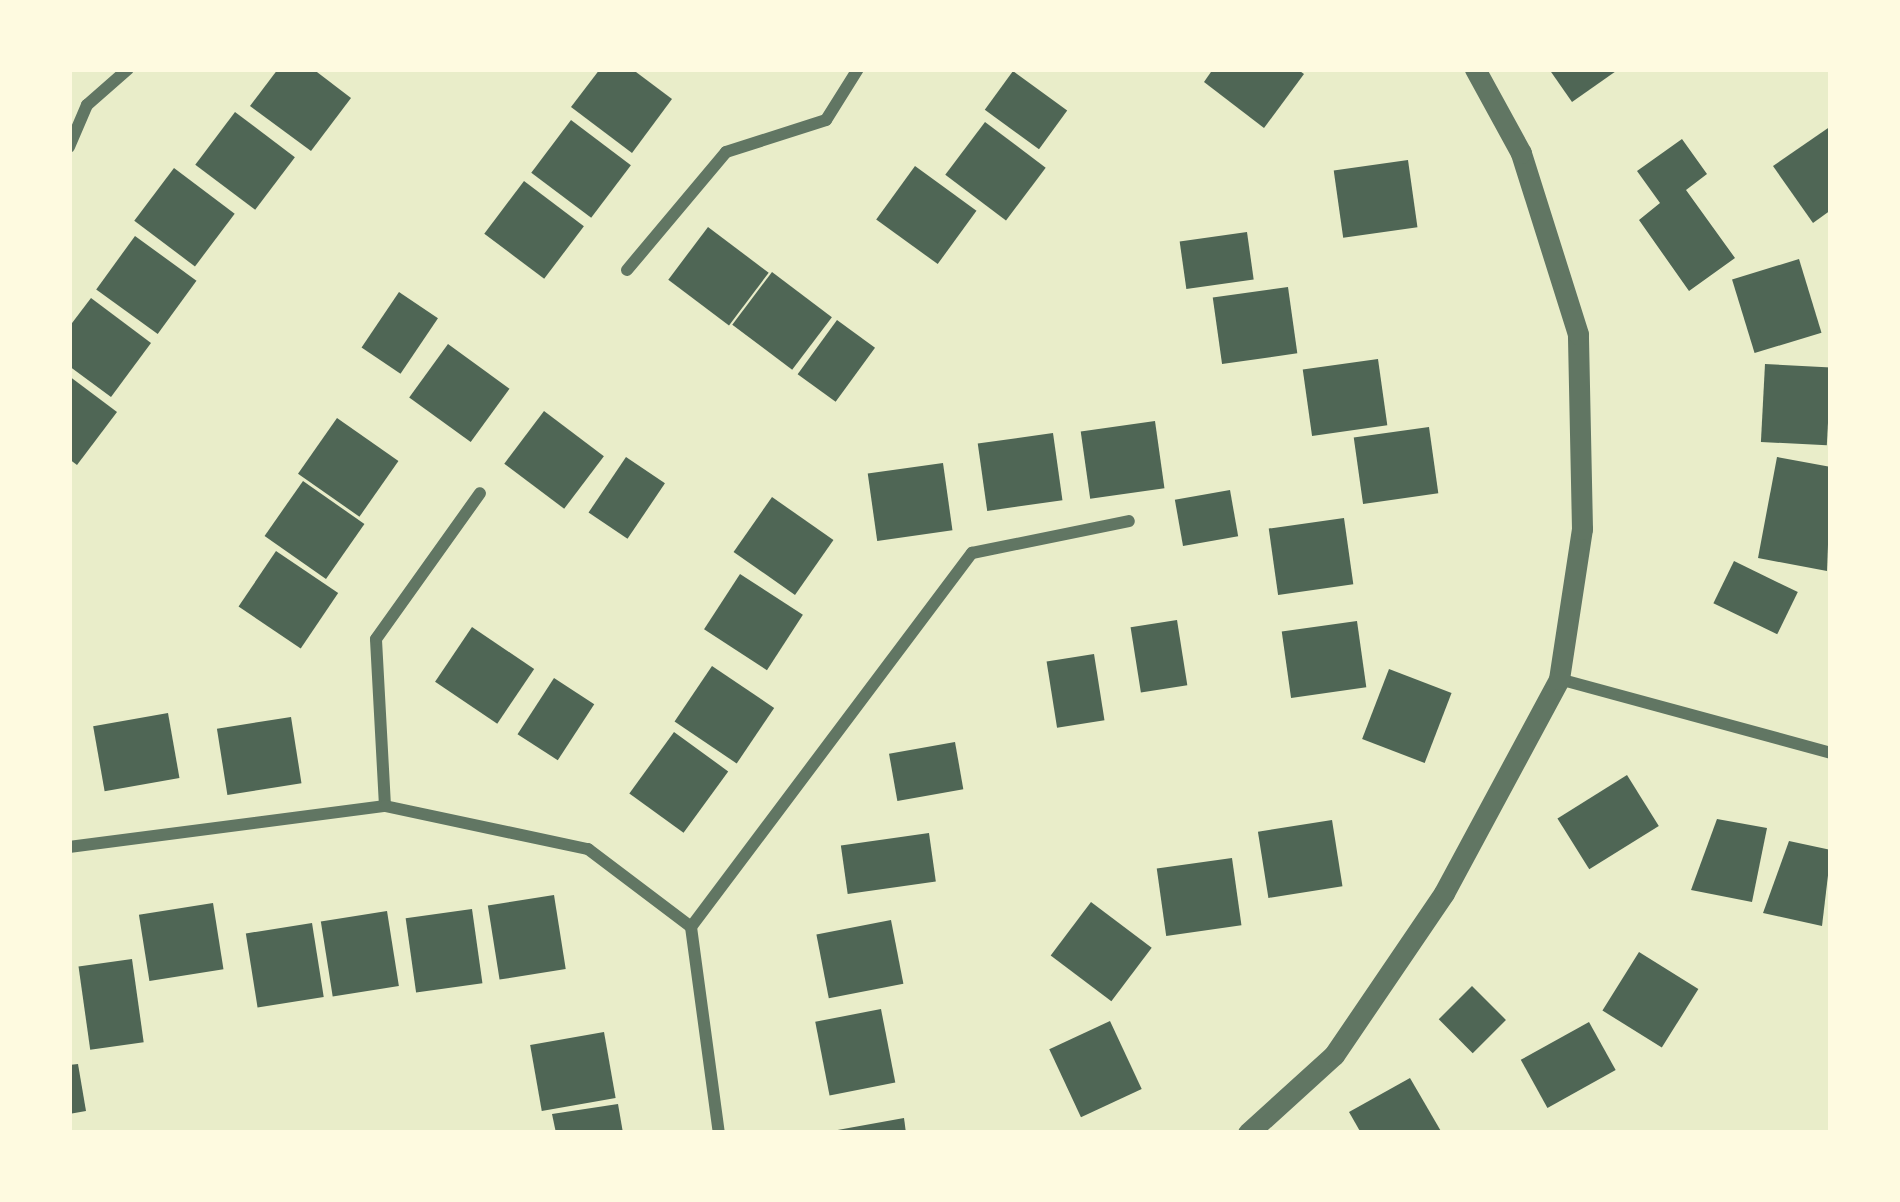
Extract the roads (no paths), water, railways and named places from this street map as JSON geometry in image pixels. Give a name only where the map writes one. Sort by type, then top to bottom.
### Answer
[{"type":"street","points":[[69,147],[87,105],[128,69]]},
{"type":"street","points":[[626,270],[726,152],[826,120],[858,69]]},
{"type":"street","points":[[1248,1133],[1334,1055],[1444,893],[1559,679],[1582,529],[1578,334],[1521,153],[1474,69]]},
{"type":"street","points":[[385,806],[376,639],[480,493]]},
{"type":"street","points":[[719,1133],[691,927],[973,553],[1129,521]]},
{"type":"street","points":[[1559,679],[1831,753]]},
{"type":"street","points":[[69,847],[385,806],[588,849],[691,927]]}]
